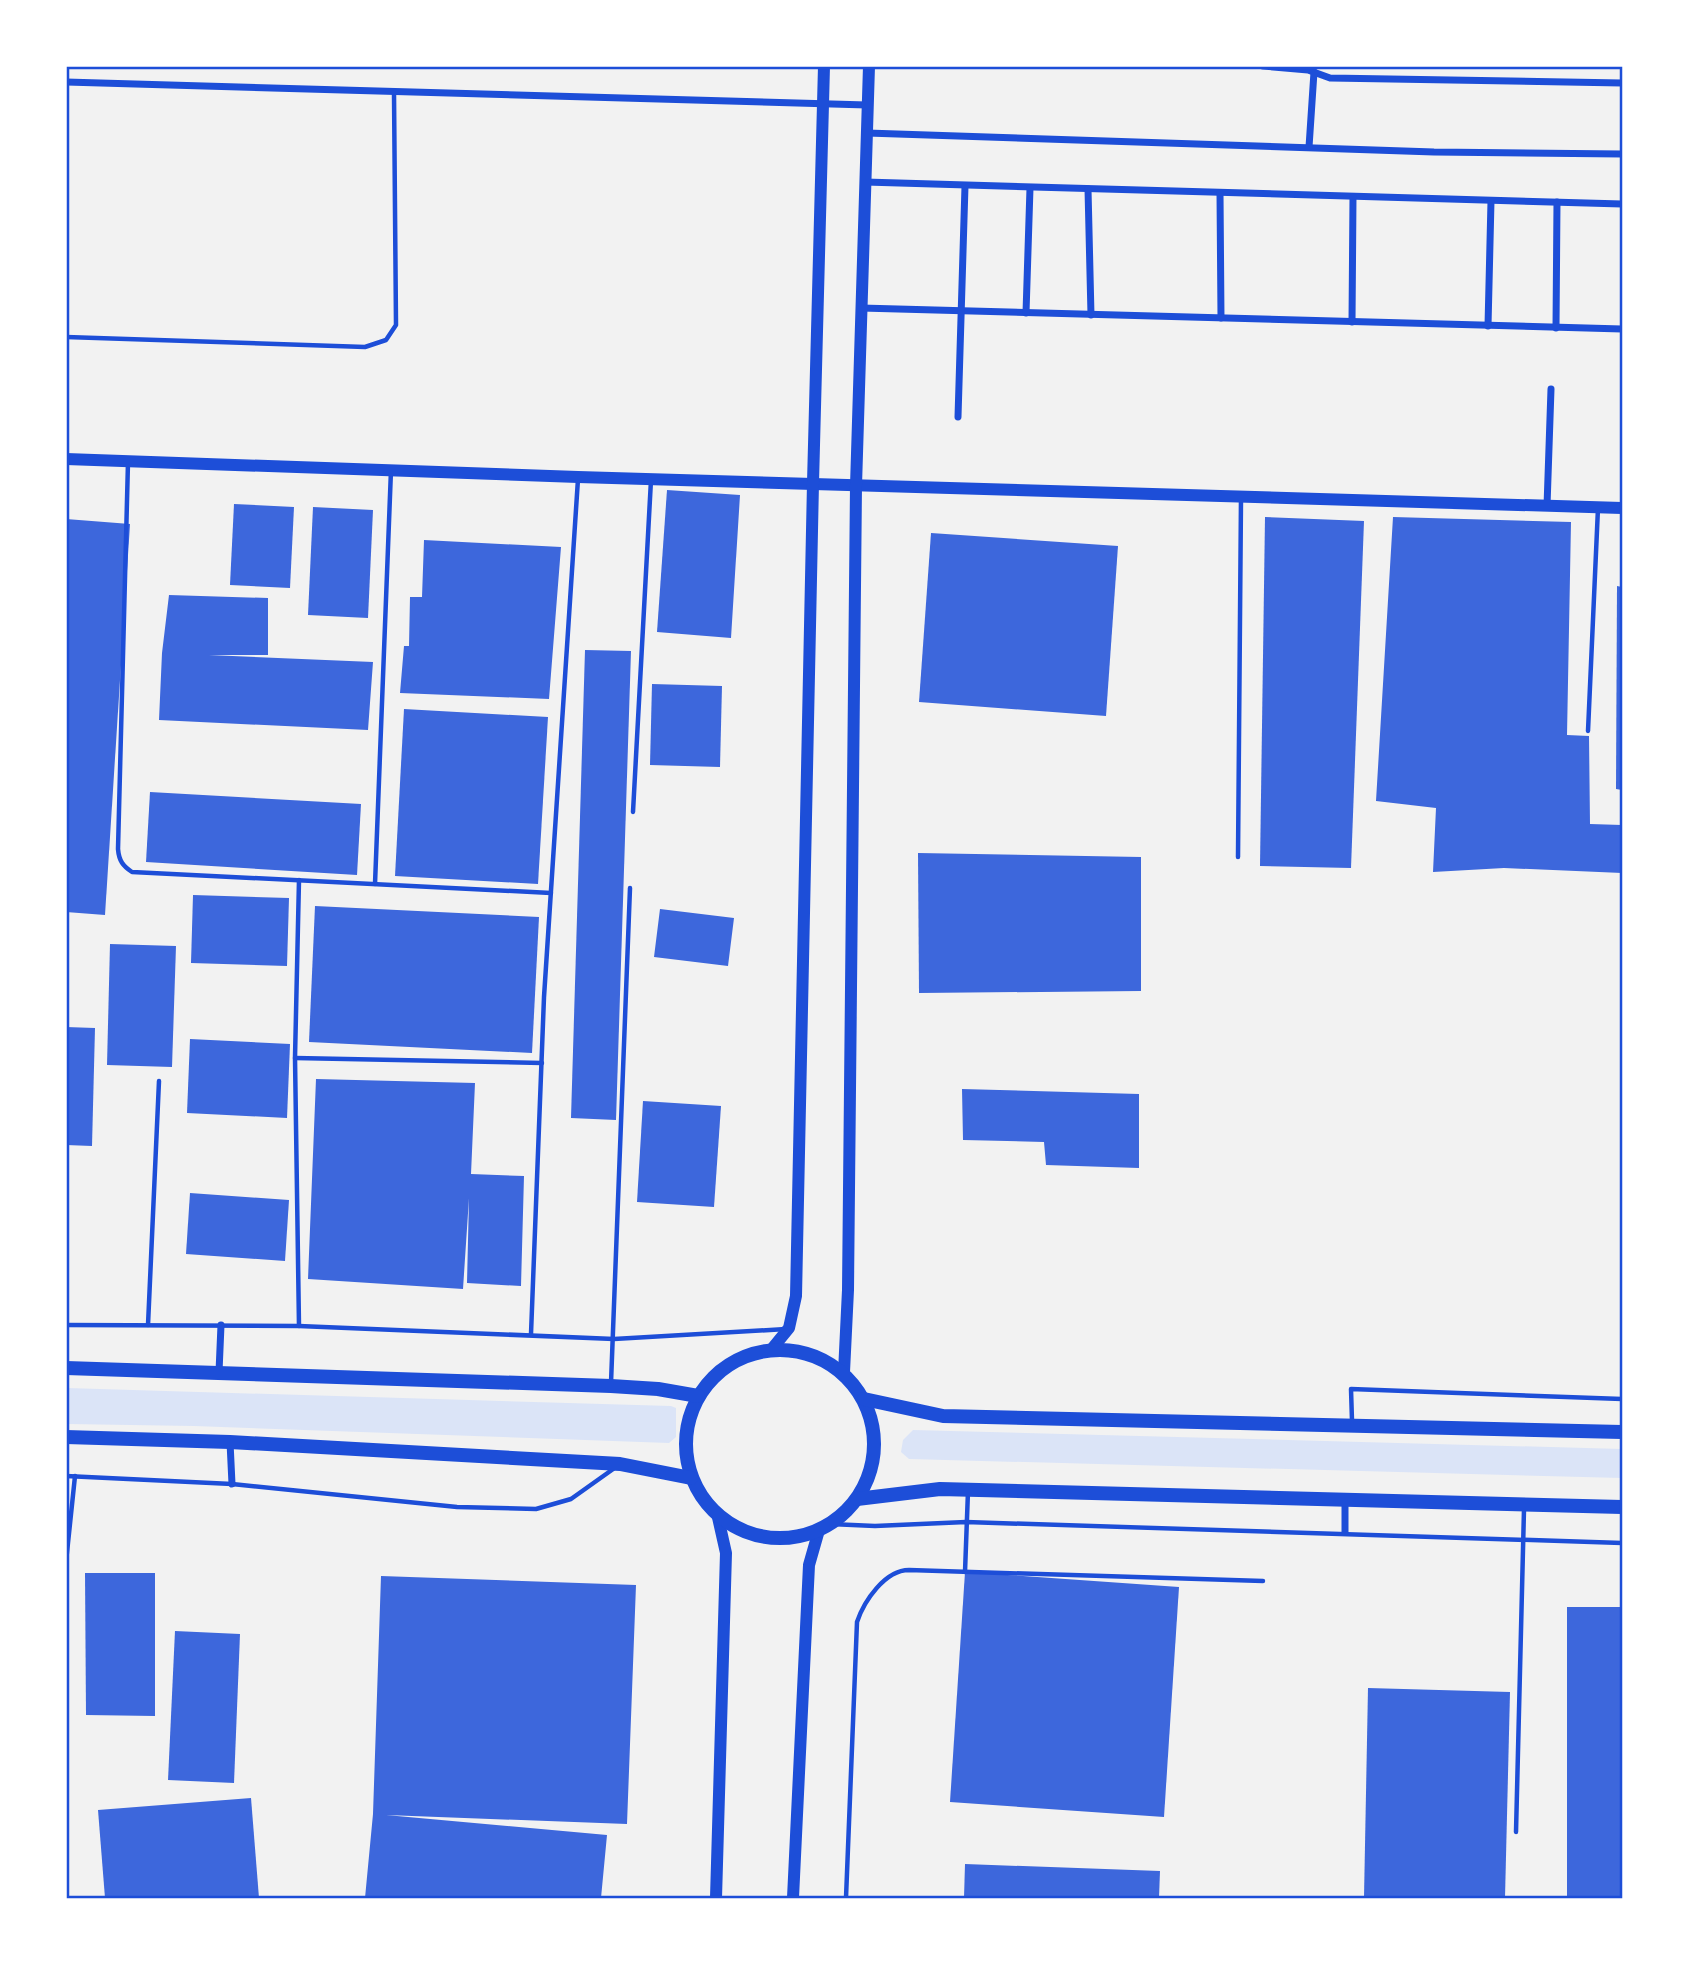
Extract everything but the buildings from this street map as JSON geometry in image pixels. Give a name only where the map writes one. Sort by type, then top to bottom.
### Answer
[{"type":"main road","points":[[771,1350],[802,1352],[844,1372],[864,1399],[873,1424],[875,1450],[869,1476],[857,1499],[824,1527],[793,1537],[765,1536],[739,1528],[717,1513],[691,1478],[687,1456],[688,1425],[698,1396],[714,1377],[733,1363],[771,1350]]},
{"type":"main road","points":[[66,1368],[658,1389],[698,1396]]},
{"type":"main road","points":[[864,1399],[943,1416],[1622,1432]]},
{"type":"main road","points":[[66,1437],[230,1442],[620,1464],[691,1478]]},
{"type":"main road","points":[[857,1499],[940,1489],[1622,1507]]},
{"type":"street","points":[[771,1350],[789,1328],[796,1296],[824,66]]},
{"type":"street","points":[[844,1372],[848,1290],[856,486],[869,66]]},
{"type":"street","points":[[1263,66],[1308,70],[1325,77],[1341,78],[1622,83]]},
{"type":"street","points":[[1309,147],[1314,72]]},
{"type":"street","points":[[66,82],[867,105]]},
{"type":"street","points":[[867,133],[1434,152],[1622,154]]},
{"type":"street","points":[[865,182],[1622,204]]},
{"type":"street","points":[[958,417],[965,186]]},
{"type":"street","points":[[1026,313],[1030,187]]},
{"type":"street","points":[[1088,189],[1091,315]]},
{"type":"street","points":[[1220,193],[1221,318]]},
{"type":"street","points":[[1352,322],[1353,197]]},
{"type":"street","points":[[1488,326],[1490,201]]},
{"type":"street","points":[[1556,328],[1557,202]]},
{"type":"street","points":[[861,308],[1622,329]]},
{"type":"street","points":[[1547,506],[1551,389]]},
{"type":"street","points":[[66,459],[856,486],[1622,508]]},
{"type":"street","points":[[219,1372],[221,1325]]},
{"type":"street","points":[[230,1442],[232,1484]]},
{"type":"street","points":[[1345,1500],[1345,1532]]},
{"type":"street","points":[[716,1899],[726,1553],[717,1513]]},
{"type":"street","points":[[793,1899],[809,1565],[824,1527]]},
{"type":"lane","points":[[66,337],[365,347],[386,340],[396,325],[394,93]]},
{"type":"lane","points":[[128,461],[119,859],[124,867],[132,872],[551,893]]},
{"type":"lane","points":[[375,884],[391,470]]},
{"type":"lane","points":[[531,1335],[551,893],[578,477]]},
{"type":"lane","points":[[633,812],[652,479]]},
{"type":"lane","points":[[1238,857],[1241,497]]},
{"type":"lane","points":[[1588,732],[1598,507]]},
{"type":"lane","points":[[299,880],[295,1058],[299,1326]]},
{"type":"lane","points":[[611,1387],[630,888]]},
{"type":"lane","points":[[295,1058],[542,1063]]},
{"type":"lane","points":[[148,1325],[159,1081]]},
{"type":"lane","points":[[66,1325],[299,1326],[614,1339],[789,1328]]},
{"type":"lane","points":[[1352,1426],[1351,1389],[1622,1399]]},
{"type":"lane","points":[[66,1476],[232,1484],[457,1507],[536,1509],[571,1499],[620,1464]]},
{"type":"lane","points":[[66,1562],[75,1476]]},
{"type":"lane","points":[[965,1572],[968,1490]]},
{"type":"lane","points":[[1516,1832],[1524,1504]]},
{"type":"lane","points":[[824,1527],[966,1522],[1345,1532],[1622,1543]]},
{"type":"lane","points":[[846,1899],[857,1622],[860,1612],[891,1574],[900,1570],[1263,1581]]},
{"type":"shaded area","points":[[67,1388],[671,1406],[676,1408],[676,1437],[669,1443],[67,1424]]},
{"type":"shaded area","points":[[913,1430],[1622,1449],[1622,1478],[909,1459],[901,1452],[903,1440]]}]
